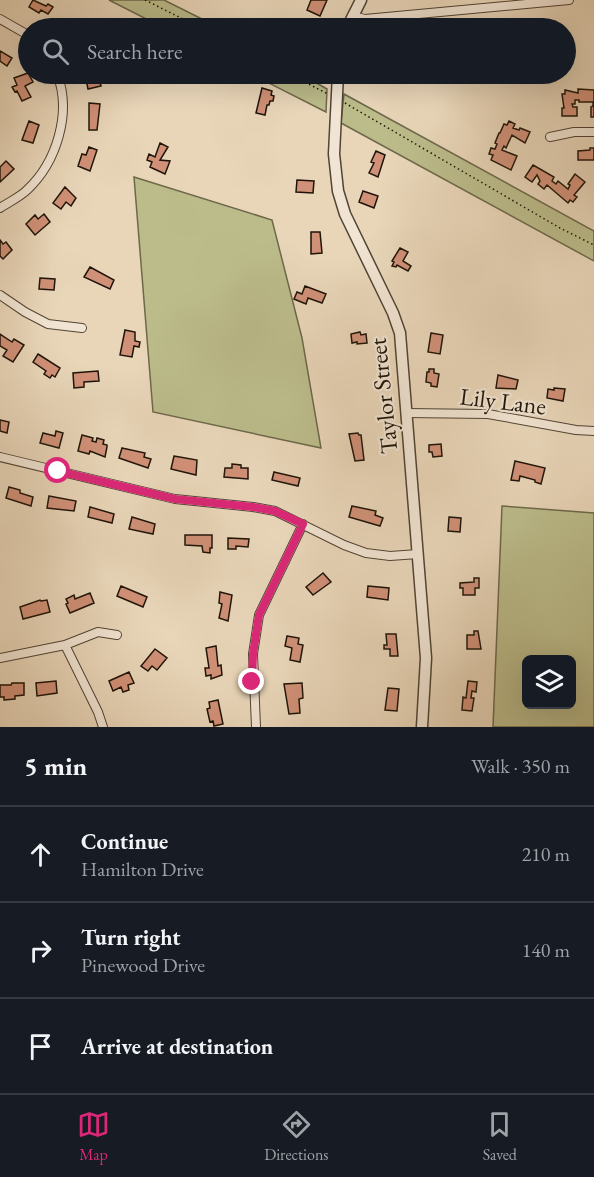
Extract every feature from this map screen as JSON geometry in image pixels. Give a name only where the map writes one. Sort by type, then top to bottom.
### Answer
[{"type":"street","points":[[361,0],[352,16],[361,18]]},
{"type":"street","points":[[376,18],[569,0]]},
{"type":"street","points":[[0,19],[18,29]]},
{"type":"street","points":[[0,208],[27,190],[45,168],[57,141],[63,111],[61,84]]},
{"type":"street","name":"Taylor Street","points":[[338,84],[334,154],[338,191],[345,214],[393,313],[400,333],[426,658],[422,727]]},
{"type":"street","points":[[549,137],[574,132],[594,132]]},
{"type":"street","points":[[0,296],[48,324],[82,328]]},
{"type":"street","name":"Lily Lane","points":[[407,413],[488,414],[576,430],[594,431]]},
{"type":"street","points":[[0,457],[175,499],[275,511],[344,545],[366,553],[390,556],[418,554]]},
{"type":"street","points":[[256,727],[252,682],[253,654],[259,615],[303,524]]},
{"type":"street","points":[[0,658],[65,645],[98,632],[117,635]]},
{"type":"street","points":[[65,645],[103,727]]},
{"type":"path","points":[[145,0],[181,18]]},
{"type":"path","points":[[309,84],[332,95]]},
{"type":"path","points":[[341,101],[560,228],[594,245]]},
{"type":"green space","points":[[109,0],[164,0],[200,18],[144,18]]},
{"type":"green space","points":[[271,84],[318,84],[327,89],[326,112]]},
{"type":"green space","points":[[344,94],[594,231],[594,261],[341,123]]},
{"type":"green space","points":[[134,177],[272,220],[302,338],[321,448],[153,412]]},
{"type":"green space","points":[[502,506],[594,513],[594,727],[493,727]]},
{"type":"building","points":[[33,0],[53,7],[48,14],[41,10],[39,13],[29,7]]},
{"type":"building","points":[[311,0],[327,0],[320,16],[307,10]]},
{"type":"building","points":[[0,51],[12,58],[7,66],[0,61]]},
{"type":"building","points":[[18,77],[18,84],[29,84],[25,86],[31,97],[22,101],[12,87],[17,85],[14,78]]},
{"type":"building","points":[[87,84],[100,84],[101,86],[88,89]]},
{"type":"building","points":[[262,88],[272,91],[271,95],[274,96],[273,101],[267,105],[265,115],[256,113]]},
{"type":"building","points":[[578,89],[594,90],[594,117],[591,117],[593,102],[579,102],[579,100],[575,100],[575,104],[572,104],[573,107],[577,107],[577,116],[562,116],[562,108],[564,108],[562,94],[565,94],[565,90],[578,93]]},
{"type":"building","points":[[89,103],[100,104],[97,130],[89,130]]},
{"type":"building","points":[[29,121],[39,125],[33,143],[22,140]]},
{"type":"building","points":[[509,121],[515,124],[513,128],[530,132],[525,143],[512,135],[506,148],[504,146],[502,150],[517,156],[511,170],[491,160],[493,155],[489,154],[491,148],[495,149],[497,144],[495,143],[504,124],[507,125]]},
{"type":"building","points":[[160,143],[168,147],[160,160],[170,161],[165,174],[150,167],[152,162],[147,160],[149,154],[155,157]]},
{"type":"building","points":[[89,147],[97,150],[90,171],[78,166],[82,154],[86,155]]},
{"type":"building","points":[[594,148],[594,160],[578,160],[578,151],[590,150]]},
{"type":"building","points":[[376,151],[385,155],[378,177],[369,173]]},
{"type":"building","points":[[6,161],[14,169],[0,182],[0,167]]},
{"type":"building","points":[[533,165],[554,177],[552,181],[556,184],[558,181],[568,189],[570,185],[568,184],[575,174],[585,182],[574,195],[577,197],[573,202],[570,200],[568,203],[547,185],[544,189],[538,184],[540,181],[537,175],[532,182],[525,177]]},
{"type":"building","points":[[297,180],[314,181],[313,193],[296,192]]},
{"type":"building","points":[[65,187],[76,198],[71,206],[66,202],[61,209],[53,203]]},
{"type":"building","points":[[363,191],[378,196],[374,208],[359,202]]},
{"type":"building","points":[[44,214],[50,222],[35,235],[26,224],[35,215],[38,219]]},
{"type":"building","points":[[311,232],[320,232],[322,253],[311,254]]},
{"type":"building","points":[[0,240],[3,244],[6,242],[12,250],[3,259],[0,256]]},
{"type":"building","points":[[400,248],[408,252],[403,261],[411,266],[408,271],[397,265],[392,266],[394,262],[392,261]]},
{"type":"building","points":[[90,267],[114,280],[110,289],[84,277]]},
{"type":"building","points":[[40,278],[55,279],[54,290],[39,289]]},
{"type":"building","points":[[305,286],[326,294],[322,303],[308,298],[306,304],[294,299],[297,292],[302,294]]},
{"type":"building","points":[[125,330],[135,332],[135,341],[140,342],[139,347],[134,346],[132,357],[120,355]]},
{"type":"building","points":[[360,332],[361,335],[366,334],[367,343],[352,343],[351,334]]},
{"type":"building","points":[[431,333],[443,335],[440,354],[428,352]]},
{"type":"building","points":[[0,334],[12,342],[14,339],[24,345],[13,362],[3,356],[7,350],[0,346]]},
{"type":"building","points":[[38,354],[60,368],[55,377],[52,375],[50,378],[44,374],[46,371],[33,362]]},
{"type":"building","points":[[429,369],[434,369],[434,373],[439,374],[437,387],[426,382]]},
{"type":"building","points":[[98,371],[99,381],[84,382],[84,387],[74,388],[73,373]]},
{"type":"building","points":[[498,375],[518,380],[516,389],[496,388]]},
{"type":"building","points":[[554,388],[565,389],[563,401],[547,398],[548,389],[554,390]]},
{"type":"building","points":[[0,420],[9,422],[7,433],[0,431]]},
{"type":"building","points":[[56,431],[63,433],[59,448],[40,443],[43,433],[55,436]]},
{"type":"building","points":[[349,434],[361,435],[364,460],[355,461]]},
{"type":"building","points":[[82,435],[93,438],[92,441],[96,442],[97,438],[104,440],[103,444],[107,445],[105,457],[90,451],[89,454],[78,451]]},
{"type":"building","points":[[441,444],[442,456],[433,457],[432,452],[429,452],[429,445]]},
{"type":"building","points":[[122,448],[145,453],[144,457],[151,459],[148,468],[119,458]]},
{"type":"building","points":[[174,456],[197,460],[196,475],[171,469]]},
{"type":"building","points":[[515,461],[545,468],[541,484],[520,476],[519,481],[511,480]]},
{"type":"building","points":[[232,464],[248,468],[248,479],[224,477],[225,468],[232,468]]},
{"type":"building","points":[[274,472],[300,478],[298,486],[272,480]]},
{"type":"building","points":[[9,487],[33,497],[31,506],[6,498]]},
{"type":"building","points":[[49,496],[76,501],[74,511],[47,508]]},
{"type":"building","points":[[352,506],[376,511],[375,515],[383,518],[380,526],[349,517]]},
{"type":"building","points":[[90,507],[114,514],[112,523],[88,517]]},
{"type":"building","points":[[132,517],[155,524],[153,534],[129,529]]},
{"type":"building","points":[[449,517],[461,518],[460,532],[448,531]]},
{"type":"building","points":[[185,535],[212,535],[210,553],[203,552],[202,546],[185,545]]},
{"type":"building","points":[[228,538],[249,539],[248,547],[236,546],[236,549],[228,549]]},
{"type":"building","points":[[323,573],[331,582],[313,595],[306,587]]},
{"type":"building","points":[[474,578],[479,578],[479,588],[475,588],[475,595],[463,595],[460,583],[474,582]]},
{"type":"building","points":[[121,586],[147,597],[143,607],[117,596]]},
{"type":"building","points":[[368,586],[389,588],[388,600],[367,597]]},
{"type":"building","points":[[220,592],[232,595],[228,621],[219,618],[222,604],[219,603]]},
{"type":"building","points":[[90,593],[94,603],[70,613],[66,599],[74,595],[75,599]]},
{"type":"building","points":[[47,600],[50,612],[23,619],[20,607]]},
{"type":"building","points":[[474,631],[478,631],[481,649],[467,649],[467,635],[474,635]]},
{"type":"building","points":[[386,634],[396,634],[398,656],[390,656],[390,649],[384,649],[384,645],[387,645]]},
{"type":"building","points":[[287,636],[299,638],[298,644],[303,645],[300,662],[290,660],[292,648],[285,646]]},
{"type":"building","points":[[216,646],[218,666],[221,665],[222,675],[211,679],[211,675],[206,676],[205,668],[209,668],[206,648]]},
{"type":"building","points":[[155,649],[167,658],[157,670],[152,666],[148,671],[141,666]]},
{"type":"building","points":[[129,672],[134,683],[128,685],[129,690],[123,692],[121,687],[113,691],[109,681]]},
{"type":"building","points":[[56,681],[57,693],[37,696],[36,683]]},
{"type":"building","points":[[468,681],[477,682],[476,692],[472,691],[471,698],[474,698],[472,711],[462,710]]},
{"type":"building","points":[[12,683],[24,683],[24,695],[4,700],[4,697],[0,697],[0,685],[11,685]]},
{"type":"building","points":[[302,683],[303,698],[299,699],[300,713],[289,714],[284,684]]},
{"type":"building","points":[[388,688],[399,689],[397,711],[385,710]]},
{"type":"building","points":[[218,700],[223,724],[214,726],[213,721],[210,722],[207,709],[210,708],[209,702]]},
{"type":"route","points":[[58,471],[175,499],[275,511],[303,524],[259,615],[253,654],[252,682]]}]
